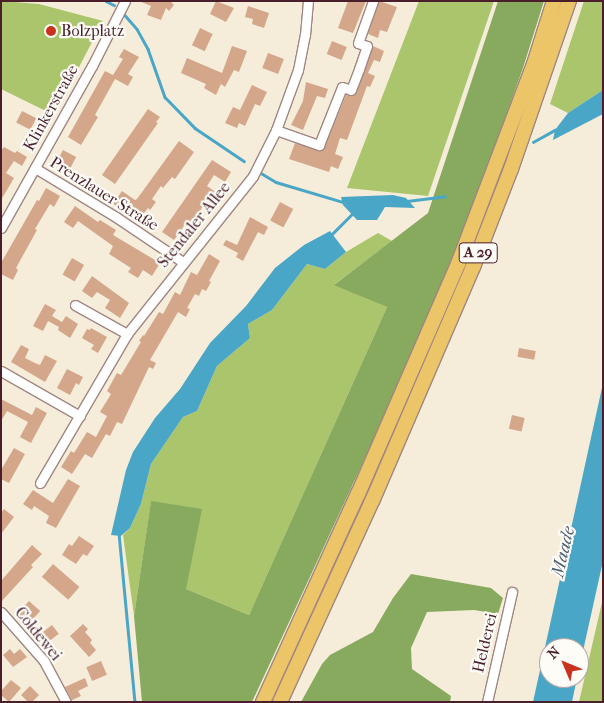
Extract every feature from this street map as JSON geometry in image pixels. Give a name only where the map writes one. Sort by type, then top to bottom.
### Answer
[{"type":"highway","name":"A 29","points":[[264,702],[458,264],[534,64],[554,1]]},
{"type":"highway","name":"A 29","points":[[280,702],[377,490],[472,268],[514,160],[569,1]]},
{"type":"street","name":"Klinkerstraße","points":[[1,228],[92,66],[125,1]]},
{"type":"street","name":"Stendaler Allee","points":[[40,483],[127,334],[253,176],[276,130],[298,70],[305,35],[308,1]]},
{"type":"street","points":[[276,130],[319,145],[342,87],[351,90],[359,69],[367,46],[358,43],[373,1]]},
{"type":"street","name":"Prenzlauer Straße","points":[[35,168],[116,216],[183,262]]},
{"type":"street","points":[[74,305],[127,334]]},
{"type":"street","points":[[1,371],[80,416]]},
{"type":"street","name":"Helderei","points":[[487,702],[512,592]]},
{"type":"street","name":"Coldewei","points":[[1,612],[44,661],[66,702]]},
{"type":"green space","points":[[1,1],[39,4],[103,21],[54,115],[1,89]]},
{"type":"green space","points":[[419,1],[494,1],[428,196],[347,188]]},
{"type":"green space","points":[[498,1],[544,1],[523,68],[447,281],[252,702],[142,702],[134,616],[151,501],[202,509],[186,589],[249,615],[387,307],[334,285],[428,213]]},
{"type":"green space","points":[[584,1],[603,1],[603,90],[568,113],[550,104]]},
{"type":"green space","points":[[378,233],[392,241],[335,284],[387,307],[249,615],[186,589],[151,502],[134,616],[123,535],[130,528],[141,504],[151,464],[183,417],[197,411],[217,366],[250,338],[248,324],[272,310],[307,264],[325,269],[346,252]]},
{"type":"green space","points":[[411,574],[491,588],[503,598],[498,614],[474,610],[427,612],[411,648],[412,669],[451,696],[450,702],[301,702],[322,664],[330,655],[373,632],[393,598]]},
{"type":"green space","points":[[603,598],[602,702],[579,702],[582,688],[589,688],[589,659]]},
{"type":"water","points":[[603,90],[603,114],[553,140],[555,130],[568,113]]},
{"type":"water","points":[[393,195],[406,198],[415,208],[385,207],[377,220],[357,220],[343,205],[341,197]]},
{"type":"water","points":[[330,231],[346,252],[325,269],[307,264],[272,310],[248,324],[250,338],[217,366],[197,411],[183,417],[151,464],[141,504],[130,528],[121,536],[111,535],[126,470],[133,452],[155,418],[180,389],[210,343],[246,306],[275,268],[304,245]]},
{"type":"water","points":[[603,383],[603,561],[586,638],[547,638]]},
{"type":"water","points":[[539,675],[539,688],[575,688],[572,702],[533,702]]},
{"type":"building","points":[[139,1],[170,1],[174,5],[169,11],[166,8],[161,20],[147,15],[151,6]]},
{"type":"building","points":[[216,1],[234,8],[226,22],[210,14]]},
{"type":"building","points":[[348,1],[366,1],[353,33],[338,28]]},
{"type":"building","points":[[379,1],[397,7],[387,32],[380,30],[378,38],[368,34]]},
{"type":"building","points":[[248,6],[269,13],[264,28],[252,24],[253,19],[245,17]]},
{"type":"building","points":[[200,28],[213,34],[205,51],[192,45]]},
{"type":"building","points":[[332,41],[347,47],[342,60],[327,54]]},
{"type":"building","points":[[232,46],[247,51],[239,72],[234,70],[225,87],[221,84],[216,95],[204,88],[206,84],[181,73],[187,58],[222,73]]},
{"type":"building","points":[[373,46],[384,51],[380,62],[374,60],[368,73],[375,76],[370,87],[367,86],[347,140],[340,138],[335,154],[343,157],[338,169],[331,166],[329,172],[289,159],[295,143],[323,151],[346,95],[353,96],[357,92]]},
{"type":"building","points":[[124,49],[139,57],[128,74],[133,77],[128,86],[115,79],[95,115],[98,117],[81,145],[68,137],[105,71],[113,75],[123,59],[119,57]]},
{"type":"building","points":[[268,53],[284,59],[278,74],[262,68]]},
{"type":"building","points":[[306,82],[328,89],[325,98],[317,96],[303,130],[291,125],[303,101]]},
{"type":"building","points":[[252,85],[267,92],[260,106],[255,104],[245,126],[239,123],[237,128],[225,123],[233,107],[240,110]]},
{"type":"building","points":[[148,109],[160,117],[156,122],[158,123],[115,184],[102,175]]},
{"type":"building","points":[[22,111],[36,118],[30,130],[16,123]]},
{"type":"building","points":[[179,141],[194,152],[175,179],[172,177],[163,188],[161,186],[152,199],[156,202],[150,210],[148,208],[141,217],[122,204],[120,208],[113,204],[122,191],[135,200],[137,199]]},
{"type":"building","points":[[4,147],[15,153],[17,151],[27,157],[22,166],[14,161],[6,173],[14,178],[1,200],[1,151]]},
{"type":"building","points":[[63,150],[76,157],[68,172],[55,165]]},
{"type":"building","points":[[212,160],[231,172],[225,182],[214,175],[207,186],[217,193],[208,205],[205,203],[192,223],[188,220],[174,240],[162,232]]},
{"type":"building","points":[[46,188],[60,196],[54,207],[50,204],[35,229],[37,230],[16,268],[18,270],[13,280],[1,274],[1,263],[37,200],[39,201]]},
{"type":"building","points":[[280,202],[293,209],[283,228],[270,221]]},
{"type":"building","points":[[75,206],[98,222],[100,220],[116,230],[113,235],[160,263],[152,276],[143,270],[138,278],[128,272],[131,268],[109,254],[113,246],[78,221],[73,228],[64,222]]},
{"type":"building","points":[[250,217],[268,227],[264,235],[258,232],[243,261],[236,257],[238,253],[223,245],[226,240],[237,245]]},
{"type":"building","points":[[209,254],[220,261],[209,281],[211,282],[206,291],[202,289],[199,296],[195,294],[187,308],[190,309],[186,317],[178,312],[150,360],[156,363],[153,369],[149,367],[122,424],[117,422],[110,436],[106,434],[92,458],[85,454],[72,474],[61,467],[71,451],[74,453],[87,432],[96,437],[107,416],[100,412],[111,394],[107,391],[117,373],[121,375],[141,342],[139,341],[159,312],[163,314],[175,292],[180,295],[191,272],[197,275]]},
{"type":"building","points":[[72,258],[84,265],[75,281],[62,274]]},
{"type":"building","points":[[92,276],[129,303],[120,318],[105,308],[110,300],[97,292],[92,298],[82,291]]},
{"type":"building","points":[[45,304],[56,310],[52,316],[62,322],[66,316],[78,324],[70,338],[58,330],[59,327],[48,321],[43,331],[33,326]]},
{"type":"building","points":[[91,328],[107,337],[98,353],[91,349],[94,345],[82,338],[87,329],[90,330]]},
{"type":"building","points":[[21,345],[29,349],[25,358],[35,363],[40,365],[45,355],[57,361],[45,382],[11,362]]},
{"type":"building","points":[[519,348],[536,351],[534,360],[517,357]]},
{"type":"building","points":[[67,369],[83,377],[79,385],[76,383],[70,395],[57,388]]},
{"type":"building","points":[[1,399],[32,415],[36,407],[47,413],[31,443],[20,437],[28,422],[7,411],[1,421]]},
{"type":"building","points":[[512,415],[525,418],[522,432],[509,429]]},
{"type":"building","points":[[14,448],[25,454],[9,483],[1,479],[1,470]]},
{"type":"building","points":[[68,479],[80,486],[56,528],[46,523],[49,516],[34,506],[32,510],[23,504],[33,490],[53,503]]},
{"type":"building","points":[[4,509],[14,517],[1,534],[1,513]]},
{"type":"building","points":[[79,536],[94,546],[87,556],[83,554],[76,564],[62,555],[69,544],[72,546]]},
{"type":"building","points":[[32,545],[42,554],[31,565],[33,567],[1,602],[1,581]]},
{"type":"building","points":[[53,564],[79,587],[68,600],[42,577]]},
{"type":"building","points":[[29,601],[40,611],[29,624],[18,614]]},
{"type":"building","points":[[83,624],[88,629],[85,632],[92,640],[90,643],[96,650],[89,657],[70,636]]},
{"type":"building","points":[[52,625],[59,634],[49,642],[42,633]]},
{"type":"building","points":[[10,649],[14,654],[20,649],[27,657],[13,667],[3,655]]},
{"type":"building","points":[[101,661],[107,675],[92,681],[86,667]]},
{"type":"building","points":[[85,678],[88,686],[78,691],[81,696],[72,700],[65,687]]},
{"type":"building","points":[[11,680],[21,688],[9,702],[1,695],[1,691]]},
{"type":"building","points":[[30,686],[39,695],[32,702],[28,702],[21,695]]},
{"type":"waterway","points":[[106,1],[114,5]]},
{"type":"waterway","points":[[124,14],[137,29],[148,49],[165,97],[195,128],[244,161]]},
{"type":"waterway","points":[[533,142],[555,130]]},
{"type":"waterway","points":[[261,173],[276,182],[343,202]]},
{"type":"waterway","points":[[407,201],[445,196]]},
{"type":"waterway","points":[[331,235],[354,212]]},
{"type":"waterway","points":[[119,533],[135,702]]},
{"type":"place","name":"Bolzplatz","points":[[51,31]]},
{"type":"water label","name":"Maade","points":[[564,552]]}]
